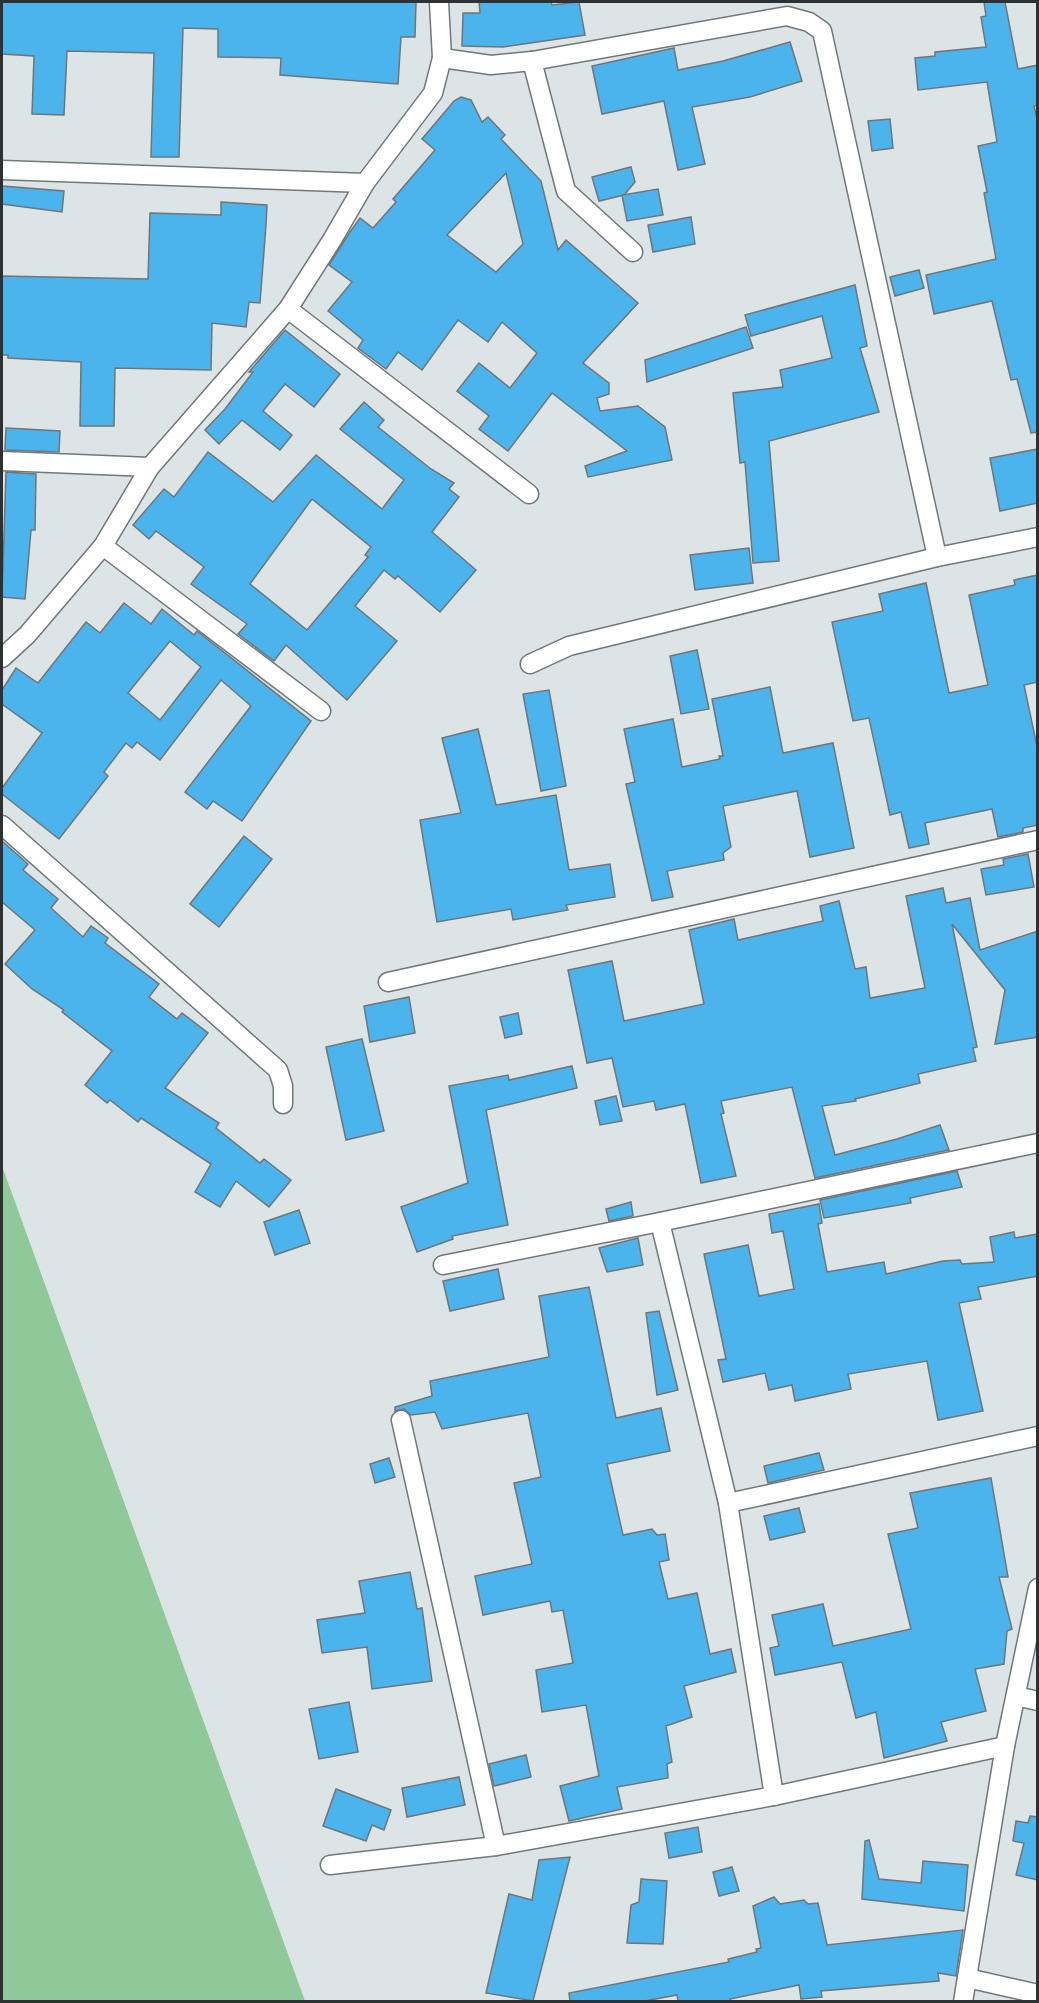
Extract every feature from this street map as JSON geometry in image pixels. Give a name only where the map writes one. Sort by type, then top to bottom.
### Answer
[{"type":"street","points":[[2,658],[27,635],[103,546],[150,467],[288,309],[332,240],[364,183],[433,93],[442,58],[439,2]]},
{"type":"street","points":[[442,58],[491,65],[532,61],[787,16],[809,21],[822,31],[937,557]]},
{"type":"street","points":[[532,61],[566,191],[633,252]]},
{"type":"street","points":[[2,170],[364,183]]},
{"type":"street","points":[[288,309],[529,494]]},
{"type":"street","points":[[2,461],[150,467]]},
{"type":"street","points":[[530,664],[569,646],[937,557],[1038,537]]},
{"type":"street","points":[[103,546],[321,711]]},
{"type":"street","points":[[2,825],[278,1070],[283,1086],[283,1104]]},
{"type":"street","points":[[388,982],[1038,840]]},
{"type":"street","points":[[443,1265],[1038,1143]]},
{"type":"street","points":[[660,1222],[729,1503],[774,1796]]},
{"type":"street","points":[[401,1420],[496,1846]]},
{"type":"street","points":[[729,1503],[1038,1436]]},
{"type":"street","points":[[963,2001],[1005,1746],[1038,1588]]},
{"type":"street","points":[[1016,1696],[1038,1701]]},
{"type":"street","points":[[330,1865],[496,1846],[774,1796],[1005,1746]]},
{"type":"street","points":[[967,1978],[1038,1994]]},
{"type":"green space","points":[[2,1166],[305,2001],[2,2001]]},
{"type":"building","points":[[2,2],[416,2],[415,37],[401,37],[398,84],[280,75],[281,58],[218,57],[218,29],[183,28],[179,157],[151,157],[154,53],[67,51],[64,115],[32,114],[34,56],[2,54]]},
{"type":"building","points":[[479,2],[551,2],[552,5],[579,2],[585,35],[503,47],[462,46],[463,13],[480,13]]},
{"type":"building","points":[[984,2],[1005,2],[1018,69],[1038,65],[1038,105],[1034,106],[1038,123],[1038,432],[1031,433],[1017,379],[1011,380],[992,301],[934,314],[926,275],[996,259],[978,146],[997,142],[987,82],[918,90],[915,58],[935,56],[935,52],[986,47],[981,17],[986,16]]},
{"type":"building","points":[[790,42],[802,81],[750,97],[692,107],[705,164],[678,170],[664,101],[602,114],[592,66],[674,48],[678,70],[723,61]]},
{"type":"building","points":[[461,97],[471,100],[482,122],[488,117],[505,135],[501,139],[541,181],[558,250],[566,240],[638,303],[583,363],[609,383],[609,394],[597,398],[600,411],[638,406],[665,427],[672,460],[588,477],[585,466],[627,451],[552,393],[508,451],[479,429],[489,416],[457,391],[479,363],[510,388],[537,353],[502,322],[488,342],[458,320],[422,370],[398,352],[386,369],[358,348],[363,340],[328,311],[352,282],[329,265],[360,218],[373,228],[396,202],[393,199],[435,150],[422,139],[454,101]],"holes":[[[506,173],[523,244],[496,272],[447,235]]]},
{"type":"building","points":[[890,119],[893,148],[872,151],[868,121]]},
{"type":"building","points":[[631,167],[635,182],[624,195],[599,201],[592,177]]},
{"type":"building","points":[[2,186],[64,191],[62,212],[2,204]]},
{"type":"building","points":[[658,189],[663,215],[627,221],[622,195]]},
{"type":"building","points":[[221,202],[267,205],[266,225],[260,303],[249,302],[246,327],[212,323],[211,370],[115,368],[114,426],[80,426],[81,362],[8,358],[8,355],[2,355],[2,276],[148,279],[150,213],[221,215]]},
{"type":"building","points":[[691,217],[695,244],[653,252],[648,225]]},
{"type":"building","points":[[919,270],[924,288],[895,296],[890,277]]},
{"type":"building","points":[[855,285],[867,346],[860,348],[879,412],[769,441],[779,561],[753,563],[745,462],[740,463],[733,393],[783,387],[780,370],[832,358],[822,316],[751,336],[745,315]]},
{"type":"building","points":[[746,327],[753,348],[647,382],[645,360]]},
{"type":"building","points":[[285,330],[340,374],[314,407],[285,384],[263,411],[292,435],[280,450],[242,420],[219,444],[205,430],[225,409],[253,372],[249,372]]},
{"type":"building","points":[[364,402],[384,420],[378,427],[431,469],[454,483],[449,489],[459,497],[432,532],[476,570],[440,612],[398,576],[395,579],[384,570],[355,606],[397,641],[347,700],[286,645],[274,661],[238,634],[247,624],[191,584],[204,567],[156,531],[149,539],[133,525],[164,489],[174,497],[208,452],[273,502],[316,455],[382,509],[404,480],[340,429]],"holes":[[[312,499],[371,547],[365,555],[368,557],[307,630],[250,584]]]},
{"type":"building","points":[[6,428],[60,431],[59,452],[5,450]]},
{"type":"building","points":[[1038,449],[1038,503],[1000,511],[990,458]]},
{"type":"building","points":[[6,472],[36,474],[35,530],[31,530],[25,599],[2,597]]},
{"type":"building","points":[[749,548],[753,583],[695,590],[690,555]]},
{"type":"building","points":[[1038,575],[1038,682],[1024,685],[1038,751],[1038,825],[1023,828],[1023,832],[998,837],[992,809],[925,823],[929,844],[909,848],[901,812],[890,815],[869,718],[853,721],[832,622],[883,611],[879,594],[926,583],[949,693],[988,685],[969,595],[1015,585],[1014,580]]},
{"type":"building","points":[[124,603],[151,624],[162,609],[194,635],[197,631],[311,721],[242,821],[213,801],[207,809],[185,792],[251,706],[221,680],[160,760],[137,742],[132,748],[126,743],[104,772],[108,776],[59,839],[2,794],[2,788],[42,733],[2,704],[2,690],[16,668],[38,683],[86,622],[100,633]],"holes":[[[170,641],[201,667],[160,720],[128,693]]]},
{"type":"building","points":[[697,650],[709,709],[681,714],[670,656]]},
{"type":"building","points":[[770,687],[783,753],[833,743],[854,848],[810,857],[797,791],[723,806],[731,847],[723,853],[724,860],[667,871],[673,897],[652,901],[626,784],[635,782],[624,729],[673,719],[682,767],[720,759],[719,756],[723,756],[712,699]]},
{"type":"building","points":[[549,690],[566,786],[541,791],[523,694]]},
{"type":"building","points":[[478,729],[496,805],[556,795],[569,870],[610,864],[615,897],[566,905],[568,910],[513,920],[511,909],[437,922],[420,820],[461,813],[442,738]]},
{"type":"building","points":[[244,836],[272,859],[219,927],[190,904]]},
{"type":"building","points":[[2,841],[28,864],[23,870],[58,899],[51,908],[83,937],[91,926],[108,938],[105,943],[159,984],[149,997],[177,1019],[182,1013],[208,1033],[165,1088],[219,1123],[216,1128],[260,1163],[264,1159],[291,1180],[269,1207],[236,1181],[220,1207],[195,1192],[211,1164],[141,1118],[138,1122],[110,1100],[107,1103],[85,1085],[112,1051],[62,1012],[64,1010],[32,989],[5,964],[35,930],[2,902]]},
{"type":"building","points":[[1028,854],[1034,887],[986,895],[981,869],[1004,865],[1003,859]]},
{"type":"building","points":[[943,888],[946,903],[970,898],[980,950],[1038,931],[1038,1037],[995,1044],[1005,990],[952,924],[977,1047],[973,1048],[976,1061],[918,1074],[920,1083],[855,1099],[856,1101],[822,1106],[835,1155],[940,1125],[949,1150],[815,1178],[792,1087],[721,1101],[724,1113],[721,1114],[736,1176],[701,1183],[685,1104],[656,1110],[654,1101],[623,1107],[612,1058],[587,1063],[568,970],[612,961],[624,1021],[704,1004],[689,930],[734,919],[738,940],[823,921],[820,906],[839,901],[855,969],[866,967],[870,998],[925,988],[906,896]]},
{"type":"building","points":[[409,997],[415,1033],[370,1042],[364,1006]]},
{"type":"building","points":[[518,1013],[522,1034],[505,1038],[500,1017]]},
{"type":"building","points":[[362,1039],[384,1131],[346,1140],[326,1047]]},
{"type":"building","points":[[572,1066],[577,1088],[486,1110],[508,1225],[452,1236],[453,1239],[417,1252],[401,1207],[468,1183],[449,1086],[508,1075],[509,1080]]},
{"type":"building","points":[[616,1096],[622,1121],[600,1125],[595,1101]]},
{"type":"building","points":[[957,1171],[962,1187],[910,1198],[911,1203],[824,1218],[820,1200]]},
{"type":"building","points":[[631,1202],[633,1216],[609,1221],[606,1209]]},
{"type":"building","points":[[819,1204],[822,1223],[818,1224],[827,1272],[884,1262],[886,1274],[943,1261],[960,1260],[962,1264],[994,1262],[990,1237],[1014,1232],[1015,1238],[1038,1234],[1038,1276],[978,1287],[981,1299],[959,1303],[983,1411],[938,1420],[927,1361],[848,1374],[851,1389],[795,1401],[792,1385],[769,1390],[765,1373],[723,1382],[718,1360],[726,1359],[704,1254],[748,1245],[759,1296],[794,1289],[783,1231],[772,1233],[769,1214]]},
{"type":"building","points":[[299,1210],[310,1243],[275,1255],[264,1222]]},
{"type":"building","points":[[638,1238],[643,1265],[607,1272],[599,1248]]},
{"type":"building","points":[[498,1269],[504,1299],[450,1311],[443,1281]]},
{"type":"building","points":[[589,1287],[616,1418],[661,1408],[670,1451],[607,1464],[623,1535],[652,1529],[657,1535],[665,1534],[669,1560],[659,1562],[668,1599],[697,1593],[710,1654],[731,1649],[736,1672],[684,1686],[692,1717],[666,1726],[672,1762],[667,1764],[668,1778],[617,1787],[622,1809],[569,1821],[560,1786],[599,1776],[586,1705],[542,1712],[536,1670],[573,1663],[563,1610],[552,1612],[550,1601],[483,1615],[475,1576],[532,1564],[514,1483],[541,1477],[528,1413],[442,1429],[435,1412],[411,1415],[404,1409],[395,1411],[395,1407],[432,1396],[430,1381],[549,1357],[539,1296]]},
{"type":"building","points":[[659,1311],[678,1390],[657,1395],[646,1313]]},
{"type":"building","points":[[819,1453],[824,1470],[768,1483],[764,1466]]},
{"type":"building","points":[[389,1458],[395,1477],[375,1483],[370,1464]]},
{"type":"building","points":[[991,1478],[1008,1577],[999,1577],[1012,1629],[1007,1631],[1004,1664],[975,1669],[986,1711],[941,1722],[947,1741],[884,1758],[876,1712],[856,1718],[842,1662],[775,1675],[770,1648],[779,1646],[772,1615],[823,1604],[833,1646],[911,1629],[888,1534],[918,1528],[910,1493]]},
{"type":"building","points":[[799,1508],[805,1532],[770,1540],[764,1516]]},
{"type":"building","points":[[410,1572],[417,1609],[422,1608],[432,1681],[372,1689],[367,1647],[322,1653],[317,1620],[365,1613],[359,1581]]},
{"type":"building","points":[[349,1702],[358,1752],[319,1759],[309,1709]]},
{"type":"building","points":[[526,1755],[531,1777],[494,1786],[489,1764]]},
{"type":"building","points":[[459,1777],[465,1805],[407,1817],[402,1788]]},
{"type":"building","points":[[336,1789],[391,1810],[384,1830],[372,1825],[366,1841],[323,1826]]},
{"type":"building","points":[[1030,1816],[1038,1817],[1038,1880],[1016,1875],[1024,1843],[1013,1841],[1016,1821],[1028,1823]]},
{"type":"building","points":[[698,1827],[702,1852],[669,1858],[665,1833]]},
{"type":"building","points":[[869,1840],[879,1879],[921,1883],[923,1861],[968,1865],[964,1911],[862,1899],[865,1841]]},
{"type":"building","points":[[570,1857],[533,2001],[486,1993],[509,1894],[532,1900],[539,1860]]},
{"type":"building","points":[[732,1867],[739,1891],[719,1896],[713,1872]]},
{"type":"building","points":[[641,1879],[667,1881],[663,1944],[627,1943],[631,1905],[639,1902]]},
{"type":"building","points":[[774,1897],[780,1904],[804,1900],[808,1904],[818,1903],[827,1945],[963,1930],[956,1976],[938,1973],[939,1981],[821,1991],[822,1997],[801,1999],[799,1985],[730,1999],[730,2001],[678,2001],[677,1995],[645,2001],[570,2001],[569,1993],[729,1962],[728,1959],[757,1952],[756,1949],[761,1948],[753,1906]]}]
